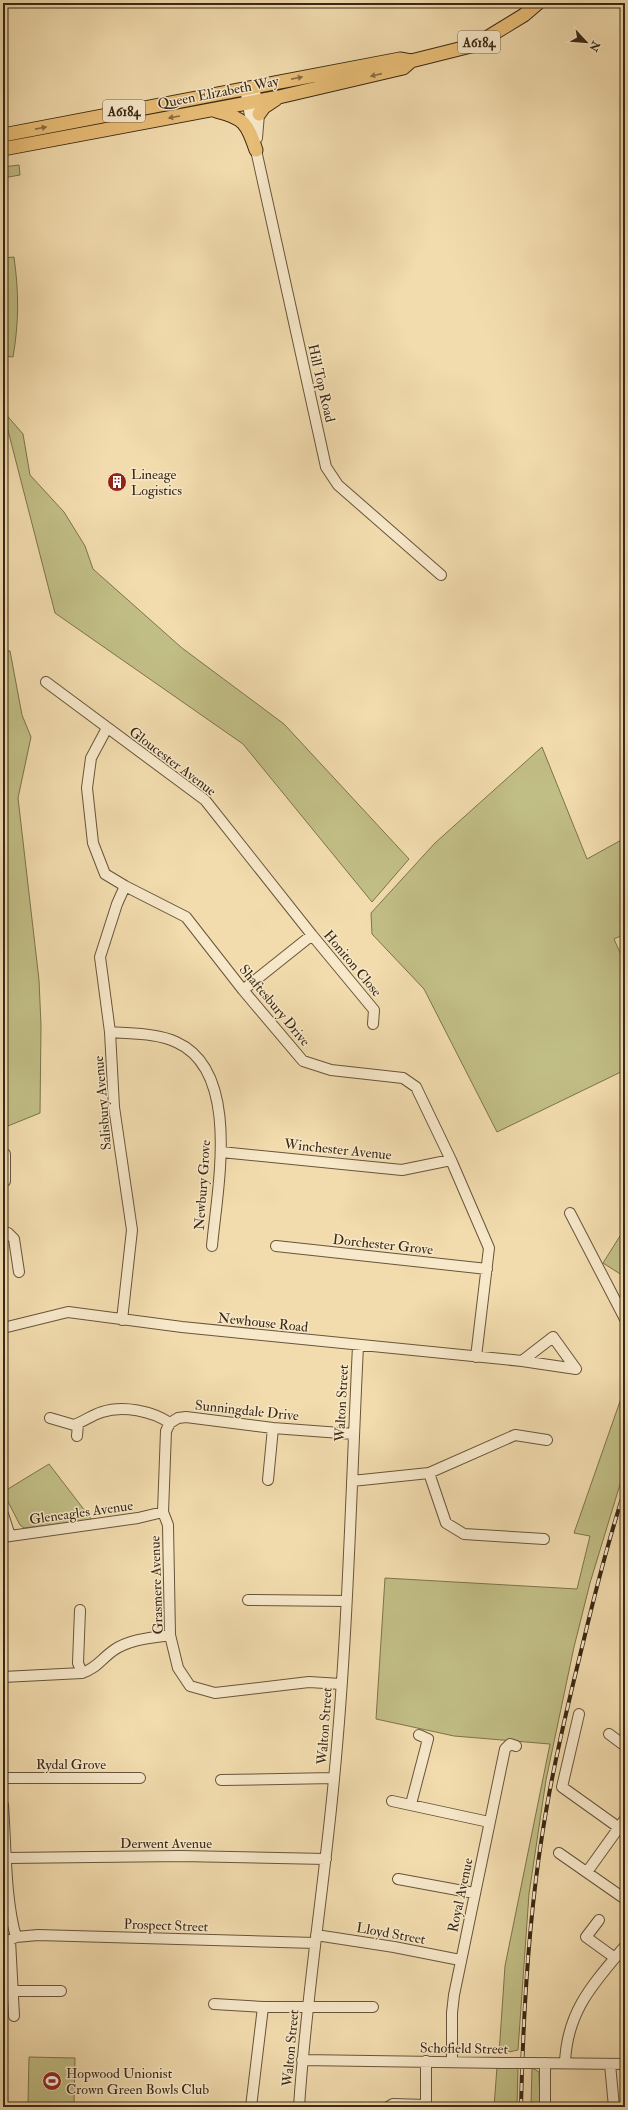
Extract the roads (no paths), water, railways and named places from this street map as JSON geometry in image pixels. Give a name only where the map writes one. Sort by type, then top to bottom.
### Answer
[{"type":"main road","name":"Queen Elizabeth Way","points":[[3,135],[400,59],[411,61],[475,45],[524,15],[538,3]]},
{"type":"main road","name":"Queen Elizabeth Way","points":[[3,149],[279,97],[403,68],[411,61]]},
{"type":"main road","points":[[259,114],[264,107],[279,97]]},
{"type":"main road","points":[[212,110],[230,114],[245,124],[249,129],[256,150]]},
{"type":"street","name":"Hill Top Road","points":[[250,87],[256,150],[326,466],[338,485],[440,575]]},
{"type":"street","name":"Hill Top Road","points":[[252,102],[259,114],[256,150]]},
{"type":"street","name":"Gloucester Avenue","points":[[46,682],[205,800],[312,936]]},
{"type":"street","name":"Shaftesbury Drive","points":[[107,728],[91,758],[87,788],[93,843],[105,874],[125,886],[186,917],[243,990],[303,1061],[331,1070],[403,1078],[416,1087],[451,1160],[489,1248],[476,1357]]},
{"type":"street","name":"Salisbury Avenue","points":[[122,1320],[132,1230],[114,1107],[110,1032],[100,957],[117,904],[125,886]]},
{"type":"street","name":"Honiton Close","points":[[243,990],[312,936],[374,1010],[373,1024]]},
{"type":"street","name":"Newbury Grove","points":[[110,1032],[163,1037],[176,1042],[196,1055],[208,1072],[216,1091],[221,1152],[212,1246]]},
{"type":"street","name":"Winchester Avenue","points":[[221,1152],[402,1170],[451,1160]]},
{"type":"street","points":[[3,1182],[5,1181],[4,1154]]},
{"type":"street","points":[[570,1213],[625,1319]]},
{"type":"street","points":[[3,1234],[8,1233],[14,1239],[19,1272]]},
{"type":"street","name":"Dorchester Grove","points":[[276,1246],[487,1269]]},
{"type":"street","name":"Newhouse Road","points":[[3,1328],[68,1312],[122,1320],[358,1346],[522,1361],[576,1369],[553,1337],[522,1361]]},
{"type":"street","name":"Walton Street","points":[[299,2107],[302,2060],[334,1778],[346,1601],[358,1346]]},
{"type":"street","points":[[50,1418],[74,1425],[101,1412],[112,1410],[153,1414],[170,1423]]},
{"type":"street","name":"Sunningdale Drive","points":[[170,1423],[178,1418],[186,1417],[273,1428],[354,1434]]},
{"type":"street","name":"Grasmere Avenue","points":[[170,1423],[166,1432],[163,1512],[168,1525],[170,1635],[178,1668],[190,1686],[215,1693],[308,1682],[341,1684]]},
{"type":"street","points":[[77,1436],[78,1424]]},
{"type":"street","points":[[268,1480],[273,1428]]},
{"type":"street","points":[[352,1481],[429,1473],[514,1435],[547,1440]]},
{"type":"street","points":[[429,1473],[446,1523],[464,1534],[544,1538]]},
{"type":"street","name":"Gleneagles Avenue","points":[[6,1536],[138,1518],[163,1512]]},
{"type":"street","points":[[3,1514],[6,1536]]},
{"type":"street","points":[[248,1600],[346,1601]]},
{"type":"street","points":[[80,1610],[78,1663],[82,1674]]},
{"type":"street","points":[[3,1677],[82,1674],[93,1669],[113,1651],[123,1645],[134,1641],[170,1635]]},
{"type":"street","points":[[579,1714],[562,1787],[622,1830]]},
{"type":"street","points":[[609,1734],[625,1746]]},
{"type":"street","points":[[411,1804],[428,1739],[419,1735]]},
{"type":"street","name":"Royal Avenue","points":[[452,2062],[452,2013],[460,1960],[505,1749],[510,1744],[516,1746]]},
{"type":"street","name":"Rydal Grove","points":[[3,1778],[140,1778]]},
{"type":"street","points":[[221,1780],[334,1778]]},
{"type":"street","points":[[392,1801],[490,1822]]},
{"type":"street","points":[[3,1805],[7,1858],[6,1893],[12,1925],[10,1940],[14,2016]]},
{"type":"street","points":[[587,1872],[622,1830],[625,1819]]},
{"type":"street","points":[[560,1853],[625,1899]]},
{"type":"street","name":"Derwent Avenue","points":[[7,1858],[181,1856],[326,1859]]},
{"type":"street","points":[[398,1879],[474,1893]]},
{"type":"street","points":[[599,1920],[586,1937],[615,1958]]},
{"type":"street","name":"Prospect Street","points":[[10,1940],[38,1935],[316,1939]]},
{"type":"street","name":"Lloyd Street","points":[[316,1939],[394,1947],[460,1960]]},
{"type":"street","points":[[565,2063],[569,2029],[582,2000],[625,1946]]},
{"type":"street","points":[[12,1991],[61,1991]]},
{"type":"street","points":[[214,2004],[263,2007],[373,2007]]},
{"type":"street","points":[[251,2107],[263,2007]]},
{"type":"street","name":"Schofield Street","points":[[302,2060],[625,2064]]},
{"type":"street","points":[[388,2107],[393,2104],[426,2106],[426,2062]]},
{"type":"street","points":[[545,2062],[545,2107]]},
{"type":"street","points":[[610,2064],[614,2107]]},
{"type":"railway","points":[[521,2107],[523,2039],[530,1937],[537,1870],[546,1811],[572,1688],[598,1582],[625,1489]]},
{"type":"place","name":"Lineage Logistics","points":[[117,482]]},
{"type":"place","name":"Hopwood Unionist Crown Green Bowls Club","points":[[52,2081]]}]
